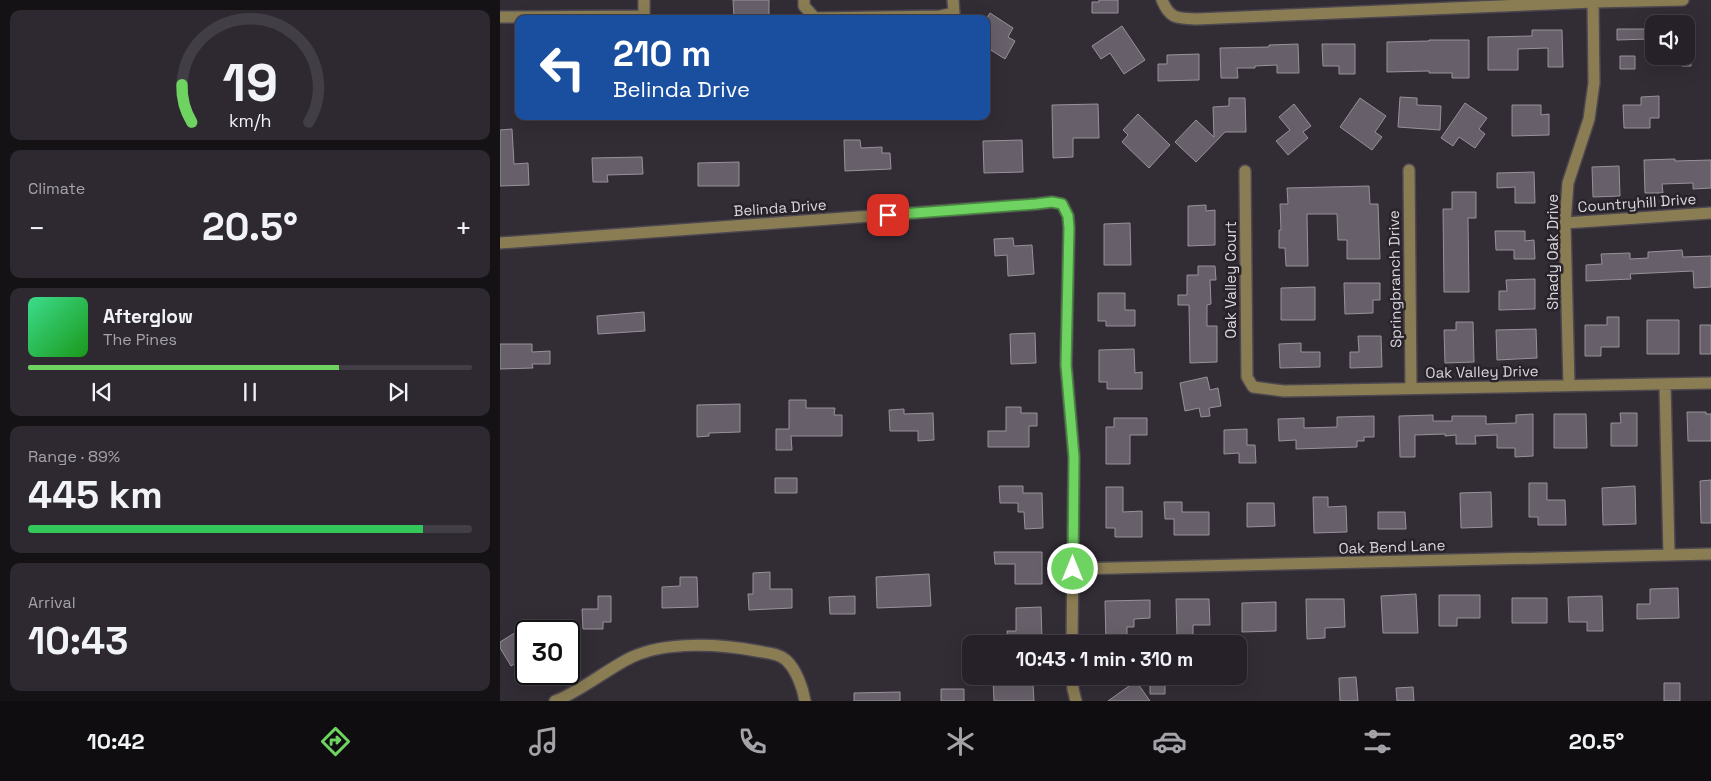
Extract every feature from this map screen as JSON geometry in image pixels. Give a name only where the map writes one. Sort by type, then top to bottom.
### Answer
[{"type":"street","points":[[644,0],[644,15]]},
{"type":"street","points":[[804,0],[804,6],[812,15]]},
{"type":"street","points":[[945,15],[954,13],[954,0]]},
{"type":"street","points":[[1162,0],[1166,10],[1178,18],[1197,19],[1593,2],[1683,0]]},
{"type":"street","name":"Shady Oak Drive","points":[[1569,385],[1565,223],[1568,183],[1589,118],[1593,92],[1593,2]]},
{"type":"street","points":[[500,17],[515,17]]},
{"type":"street","name":"Springbranch Drive","points":[[1409,170],[1411,388]]},
{"type":"street","name":"Oak Valley Court","points":[[1245,171],[1247,377],[1253,387]]},
{"type":"street","name":"Belinda Drive","points":[[500,243],[1052,202],[1062,204],[1068,216],[1069,228],[1066,365],[1074,457],[1073,569]]},
{"type":"street","name":"Countryhill Drive","points":[[1565,223],[1711,212]]},
{"type":"street","name":"Oak Valley Drive","points":[[1253,387],[1284,390],[1711,383]]},
{"type":"street","points":[[1665,384],[1669,554]]},
{"type":"street","name":"Oak Bend Lane","points":[[1073,569],[1711,554]]},
{"type":"street","points":[[1072,635],[1073,569]]},
{"type":"street","points":[[555,701],[632,657],[655,650],[723,645],[776,654],[785,659],[791,665],[804,692],[805,701]]},
{"type":"street","points":[[1073,685],[1076,701]]},
{"type":"building","points":[[733,0],[769,0],[769,15],[734,15]]},
{"type":"building","points":[[1099,0],[1118,0],[1118,13],[1092,13],[1092,2],[1099,2]]},
{"type":"building","points":[[990,13],[1013,28],[1008,37],[1015,41],[1005,59],[990,50]]},
{"type":"building","points":[[1122,26],[1145,60],[1124,74],[1110,53],[1101,59],[1092,46]]},
{"type":"building","points":[[1617,29],[1645,29],[1645,39],[1617,40]]},
{"type":"building","points":[[1532,30],[1562,30],[1563,67],[1548,67],[1548,48],[1518,49],[1518,70],[1488,70],[1488,37],[1532,36]]},
{"type":"building","points":[[1469,40],[1469,78],[1452,78],[1452,73],[1429,73],[1429,71],[1387,72],[1387,42]]},
{"type":"building","points":[[1298,44],[1299,73],[1277,73],[1277,65],[1255,66],[1255,68],[1237,68],[1238,78],[1221,78],[1220,48],[1269,47],[1269,45]]},
{"type":"building","points":[[1322,44],[1355,44],[1355,74],[1339,74],[1339,66],[1323,66]]},
{"type":"building","points":[[1199,54],[1199,80],[1158,81],[1158,64],[1167,64],[1167,55]]},
{"type":"building","points":[[1620,56],[1635,56],[1635,69],[1620,69]]},
{"type":"building","points":[[1659,96],[1659,118],[1650,118],[1650,128],[1624,128],[1623,105],[1641,105],[1641,97]]},
{"type":"building","points":[[1400,97],[1417,98],[1417,105],[1441,106],[1440,130],[1398,127]]},
{"type":"building","points":[[1229,98],[1245,98],[1246,132],[1225,132],[1196,162],[1175,142],[1196,120],[1214,137],[1213,107],[1229,106]]},
{"type":"building","points":[[1360,98],[1386,116],[1375,132],[1382,137],[1372,150],[1340,127]]},
{"type":"building","points":[[1465,103],[1487,118],[1479,129],[1485,134],[1475,148],[1459,137],[1453,146],[1441,138]]},
{"type":"building","points":[[1098,104],[1099,138],[1073,138],[1073,157],[1053,158],[1052,105]]},
{"type":"building","points":[[1294,104],[1311,126],[1303,132],[1308,138],[1288,155],[1276,141],[1290,130],[1279,117]]},
{"type":"building","points":[[1512,105],[1541,105],[1541,115],[1549,114],[1549,135],[1512,136]]},
{"type":"building","points":[[1138,114],[1170,145],[1149,168],[1122,142],[1128,135],[1123,130]]},
{"type":"building","points":[[512,129],[514,164],[528,163],[529,185],[500,186],[500,130]]},
{"type":"building","points":[[844,140],[860,140],[861,148],[882,147],[882,153],[890,153],[891,169],[845,171]]},
{"type":"building","points":[[1022,140],[1023,172],[984,173],[983,141]]},
{"type":"building","points":[[642,157],[643,174],[607,175],[608,182],[593,182],[592,158]]},
{"type":"building","points":[[1675,159],[1675,161],[1711,160],[1711,188],[1693,189],[1693,183],[1662,184],[1663,193],[1645,193],[1644,160]]},
{"type":"building","points":[[739,162],[739,186],[698,186],[698,163]]},
{"type":"building","points":[[1619,166],[1620,196],[1593,197],[1592,167]]},
{"type":"building","points":[[1534,172],[1535,203],[1515,203],[1515,187],[1497,188],[1497,173]]},
{"type":"building","points":[[1369,186],[1370,204],[1378,204],[1380,259],[1347,259],[1347,240],[1338,240],[1337,214],[1307,214],[1308,266],[1286,266],[1285,248],[1279,248],[1279,230],[1281,230],[1280,204],[1288,204],[1287,188]]},
{"type":"building","points":[[1452,192],[1476,192],[1476,218],[1468,218],[1469,292],[1444,292],[1443,209],[1452,209]]},
{"type":"building","points":[[1206,205],[1206,211],[1215,210],[1215,245],[1188,246],[1188,206]]},
{"type":"building","points":[[1130,223],[1131,265],[1104,265],[1104,224]]},
{"type":"building","points":[[1495,231],[1525,231],[1525,241],[1534,240],[1535,259],[1514,259],[1514,250],[1496,250]]},
{"type":"building","points":[[1013,238],[1014,246],[1032,245],[1034,274],[1008,276],[1007,255],[995,256],[994,239]]},
{"type":"building","points":[[1682,250],[1683,257],[1711,256],[1711,287],[1694,288],[1693,271],[1630,274],[1631,279],[1586,281],[1586,265],[1602,264],[1601,254],[1630,253],[1630,259],[1648,258],[1648,252]]},
{"type":"building","points":[[1198,266],[1215,266],[1216,280],[1210,280],[1211,304],[1207,305],[1207,326],[1217,326],[1217,362],[1190,363],[1189,305],[1178,305],[1178,295],[1187,295],[1187,275],[1198,275]]},
{"type":"building","points":[[1535,279],[1535,309],[1499,310],[1499,291],[1507,291],[1506,280]]},
{"type":"building","points":[[1344,283],[1380,283],[1380,300],[1373,300],[1373,313],[1345,314]]},
{"type":"building","points":[[1315,287],[1315,320],[1281,320],[1281,288]]},
{"type":"building","points":[[1098,293],[1125,293],[1125,310],[1135,310],[1135,326],[1106,326],[1106,321],[1098,321]]},
{"type":"building","points":[[644,312],[645,331],[598,334],[597,316]]},
{"type":"building","points":[[1607,317],[1619,317],[1619,347],[1601,347],[1601,356],[1585,356],[1585,325],[1607,325]]},
{"type":"building","points":[[1647,320],[1679,320],[1679,354],[1647,354]]},
{"type":"building","points":[[1456,322],[1473,322],[1474,362],[1445,363],[1444,330],[1456,330]]},
{"type":"building","points":[[1700,325],[1711,325],[1711,354],[1700,354]]},
{"type":"building","points":[[1536,329],[1537,358],[1497,360],[1496,330]]},
{"type":"building","points":[[1035,333],[1036,363],[1011,364],[1010,334]]},
{"type":"building","points":[[1358,336],[1381,336],[1382,367],[1350,368],[1350,352],[1359,352]]},
{"type":"building","points":[[1301,343],[1301,352],[1320,352],[1320,367],[1280,368],[1279,344]]},
{"type":"building","points":[[500,344],[532,344],[532,352],[550,351],[550,364],[532,364],[533,368],[500,369]]},
{"type":"building","points":[[1134,349],[1135,373],[1142,372],[1142,389],[1107,389],[1107,382],[1099,382],[1099,350]]},
{"type":"building","points":[[1207,377],[1210,390],[1218,388],[1221,406],[1209,408],[1210,416],[1201,417],[1199,408],[1185,411],[1180,383]]},
{"type":"building","points":[[789,400],[806,400],[806,408],[835,408],[834,415],[842,415],[842,436],[791,436],[792,450],[776,450],[776,429],[789,429]]},
{"type":"building","points":[[740,404],[740,432],[709,433],[709,436],[697,437],[697,405]]},
{"type":"building","points":[[1006,407],[1021,407],[1021,413],[1037,413],[1037,426],[1029,426],[1029,447],[988,447],[988,431],[1006,431]]},
{"type":"building","points":[[904,409],[904,414],[933,413],[934,440],[918,441],[918,431],[890,431],[889,410]]},
{"type":"building","points":[[1687,412],[1706,412],[1706,414],[1711,414],[1711,441],[1688,441]]},
{"type":"building","points":[[1620,413],[1637,413],[1637,446],[1611,446],[1611,423],[1621,423]]},
{"type":"building","points":[[1533,414],[1533,456],[1515,457],[1515,448],[1497,448],[1497,435],[1475,436],[1476,444],[1456,444],[1456,435],[1445,436],[1445,434],[1415,435],[1415,457],[1400,457],[1399,416],[1433,415],[1433,421],[1452,421],[1452,416],[1486,416],[1486,424],[1516,423],[1516,415]]},
{"type":"building","points":[[1554,414],[1586,414],[1587,448],[1554,448]]},
{"type":"building","points":[[1374,416],[1374,437],[1364,437],[1364,441],[1357,441],[1357,447],[1296,449],[1296,440],[1279,441],[1278,419],[1304,418],[1304,428],[1337,427],[1337,417]]},
{"type":"building","points":[[1114,418],[1147,418],[1147,435],[1130,435],[1130,464],[1106,464],[1106,427],[1114,427]]},
{"type":"building","points":[[1247,429],[1247,445],[1255,445],[1256,463],[1239,463],[1239,453],[1224,454],[1224,430]]},
{"type":"building","points":[[775,478],[797,478],[797,493],[775,493]]},
{"type":"building","points":[[1711,480],[1711,523],[1701,523],[1700,481]]},
{"type":"building","points":[[1529,483],[1547,483],[1547,500],[1565,500],[1566,525],[1538,525],[1538,517],[1529,517]]},
{"type":"building","points":[[999,486],[1023,486],[1023,493],[1042,493],[1043,528],[1025,529],[1024,512],[1018,512],[1018,503],[1000,503]]},
{"type":"building","points":[[1635,486],[1636,524],[1603,525],[1602,488]]},
{"type":"building","points":[[1106,487],[1123,487],[1123,512],[1142,511],[1142,537],[1115,537],[1115,528],[1106,528]]},
{"type":"building","points":[[1491,492],[1492,527],[1461,528],[1460,493]]},
{"type":"building","points":[[1313,497],[1328,497],[1328,507],[1346,506],[1347,532],[1314,533]]},
{"type":"building","points":[[1164,502],[1182,502],[1182,512],[1209,512],[1209,535],[1174,535],[1174,519],[1165,519]]},
{"type":"building","points":[[1247,503],[1274,503],[1275,526],[1247,527]]},
{"type":"building","points":[[1378,512],[1405,512],[1406,529],[1378,529]]},
{"type":"building","points":[[994,552],[1042,552],[1042,584],[1015,584],[1015,564],[995,564]]},
{"type":"building","points":[[770,572],[770,589],[792,589],[792,608],[749,610],[748,594],[753,594],[753,573]]},
{"type":"building","points":[[929,574],[931,606],[877,608],[876,577]]},
{"type":"building","points":[[680,577],[697,577],[698,607],[662,608],[662,587],[680,586]]},
{"type":"building","points":[[1678,588],[1679,618],[1637,619],[1637,604],[1650,604],[1650,589]]},
{"type":"building","points":[[1416,594],[1418,633],[1383,633],[1381,596]]},
{"type":"building","points":[[1439,595],[1480,595],[1480,618],[1457,618],[1457,626],[1439,626]]},
{"type":"building","points":[[598,596],[611,596],[611,622],[603,622],[603,629],[583,629],[582,609],[598,609]]},
{"type":"building","points":[[855,596],[855,614],[830,614],[829,597]]},
{"type":"building","points":[[1602,596],[1603,631],[1587,631],[1587,622],[1569,622],[1568,597]]},
{"type":"building","points":[[1512,598],[1547,598],[1547,623],[1512,623]]},
{"type":"building","points":[[1176,599],[1209,599],[1210,625],[1193,625],[1193,635],[1177,635]]},
{"type":"building","points":[[1306,599],[1344,599],[1345,627],[1325,628],[1325,638],[1307,639]]},
{"type":"building","points":[[1150,600],[1150,618],[1134,619],[1134,627],[1127,627],[1127,635],[1106,635],[1105,601]]},
{"type":"building","points":[[1276,602],[1276,631],[1242,632],[1242,603]]},
{"type":"building","points":[[1041,607],[1042,635],[1007,635],[1007,631],[1016,631],[1016,608]]},
{"type":"building","points":[[515,633],[515,664],[511,666],[500,648],[500,642]]},
{"type":"building","points":[[1356,677],[1358,701],[1340,701],[1339,678]]},
{"type":"building","points":[[1664,683],[1680,683],[1680,701],[1664,701]]},
{"type":"building","points":[[993,685],[1033,685],[1034,701],[994,701]]},
{"type":"building","points":[[1130,685],[1139,685],[1150,701],[1108,701]]},
{"type":"building","points":[[1150,685],[1165,685],[1165,694],[1150,694]]},
{"type":"building","points":[[1413,687],[1414,701],[1397,701],[1396,688]]},
{"type":"building","points":[[941,689],[964,689],[964,701],[941,701]]},
{"type":"building","points":[[900,692],[900,701],[854,701],[854,693]]},
{"type":"route","points":[[888,215],[1052,202],[1062,204],[1068,216],[1069,228],[1066,365],[1074,457],[1073,569]]}]
